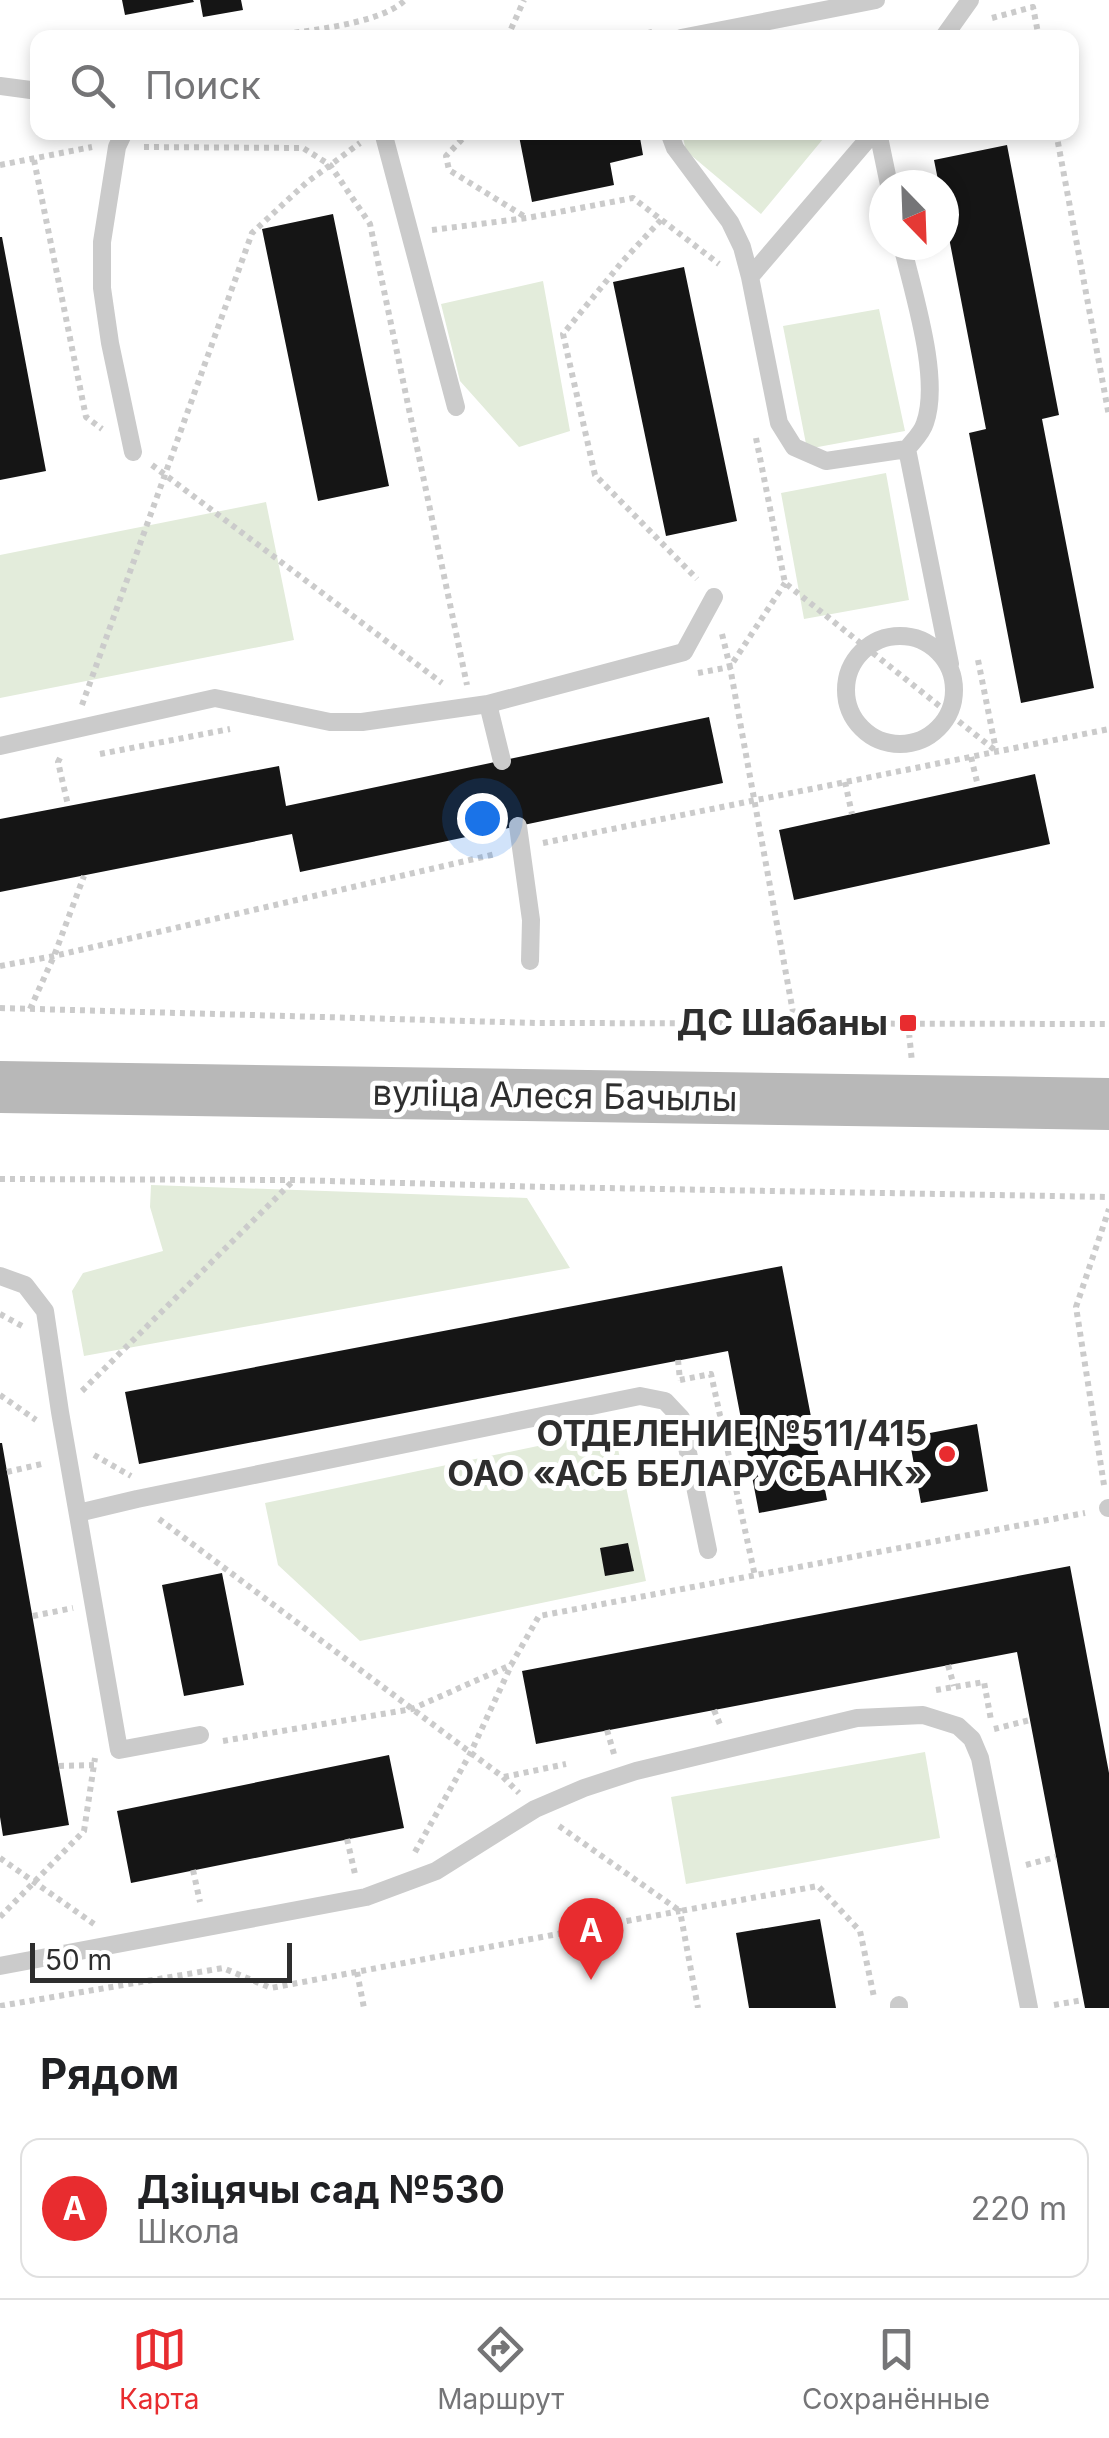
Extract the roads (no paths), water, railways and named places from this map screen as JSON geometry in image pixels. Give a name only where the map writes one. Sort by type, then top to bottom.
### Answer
[{"type":"street","name":"вуліца Алеся Бачылы","points":[[0,1087],[1109,1104]]},
{"type":"lane","points":[[722,30],[876,0]]},
{"type":"lane","points":[[949,30],[970,0]]},
{"type":"lane","points":[[0,86],[30,90]]},
{"type":"lane","points":[[120,140],[102,242],[102,288],[133,452]]},
{"type":"lane","points":[[386,140],[456,407]]},
{"type":"lane","points":[[672,140],[730,222],[742,247],[779,424],[794,447],[826,461],[907,449],[924,428],[931,377],[905,260]]},
{"type":"lane","points":[[750,277],[869,140]]},
{"type":"lane","points":[[878,140],[885,170]]},
{"type":"lane","points":[[907,449],[954,683],[953,702],[934,732],[918,741],[900,744],[882,741],[866,732],[854,718],[848,702],[846,684],[851,668],[867,648],[891,637],[908,636],[939,652],[954,683]]},
{"type":"lane","points":[[0,746],[215,698],[330,722],[362,722],[480,704],[684,652],[714,597]]},
{"type":"lane","points":[[480,704],[502,761]]},
{"type":"lane","points":[[518,826],[530,920],[530,960]]},
{"type":"lane","points":[[0,1276],[25,1285],[45,1311],[119,1750],[200,1735]]},
{"type":"lane","points":[[78,1513],[640,1396],[666,1401],[681,1418],[708,1550]]},
{"type":"lane","points":[[0,1966],[366,1897],[436,1871],[535,1810],[584,1788],[636,1771],[857,1718],[923,1714],[958,1726],[972,1740],[980,1758],[1038,2007]]},
{"type":"place","name":"ДС Шабаны","points":[[908,1023]]},
{"type":"place","name":"ОТДЕЛЕНИЕ №511/415 ОАО «АСБ БЕЛАРУСБАНК»","points":[[947,1454]]},
{"type":"place","name":"Дзіцячы сад №530","points":[[591,1980]]}]
